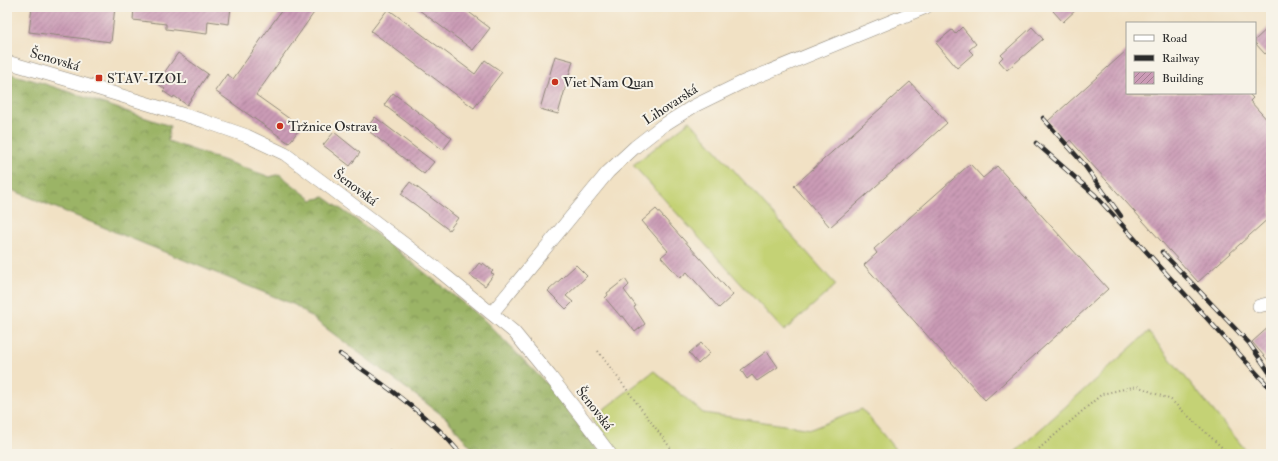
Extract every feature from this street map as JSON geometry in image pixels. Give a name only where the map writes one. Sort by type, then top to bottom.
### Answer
[{"type":"street","name":"Lihovarská","points":[[492,313],[608,172],[635,147],[662,126],[709,98],[741,83],[926,7]]},
{"type":"street","name":"Šenovská","points":[[7,62],[204,121],[247,136],[285,154],[492,313],[514,332],[610,454]]},
{"type":"path","points":[[598,352],[675,454]]},
{"type":"path","points":[[1033,454],[1102,394],[1137,386],[1171,400],[1229,454]]},
{"type":"green space","points":[[7,73],[39,82],[170,126],[168,141],[270,177],[279,174],[312,200],[324,197],[380,237],[483,319],[546,383],[601,454],[477,454],[446,418],[295,305],[7,188]]},
{"type":"green space","points":[[690,121],[836,285],[784,331],[633,165]]},
{"type":"green space","points":[[1148,332],[1249,454],[1013,454]]},
{"type":"green space","points":[[654,371],[703,413],[811,429],[862,409],[899,454],[620,454],[592,418]]},
{"type":"building","points":[[32,7],[115,7],[111,42],[29,32]]},
{"type":"building","points":[[134,7],[231,7],[229,24],[208,21],[207,34],[166,29],[166,24],[133,20]]},
{"type":"building","points":[[284,7],[318,7],[256,95],[301,127],[289,143],[215,91],[227,74],[233,79]]},
{"type":"building","points":[[415,7],[462,7],[490,28],[473,50]]},
{"type":"building","points":[[1057,7],[1079,7],[1063,22],[1053,11]]},
{"type":"building","points":[[388,9],[475,74],[485,60],[502,72],[474,108],[371,31]]},
{"type":"building","points":[[1271,25],[1271,49],[1265,54],[1256,44],[1256,39]]},
{"type":"building","points":[[962,27],[976,44],[969,50],[973,54],[957,68],[936,43],[952,30],[955,34]]},
{"type":"building","points":[[1032,27],[1043,39],[1007,70],[999,61],[1003,57],[1001,55]]},
{"type":"building","points":[[1126,51],[1126,94],[1249,94],[1253,98],[1250,101],[1271,124],[1271,216],[1198,282],[1070,140],[1067,143],[1048,121]]},
{"type":"building","points":[[178,53],[208,74],[187,105],[174,96],[173,98],[163,91],[165,89],[157,83]]},
{"type":"building","points":[[555,56],[573,61],[558,114],[540,109]]},
{"type":"building","points":[[910,82],[947,123],[830,227],[794,186]]},
{"type":"building","points":[[393,93],[452,138],[443,150],[384,105]]},
{"type":"building","points":[[375,117],[434,162],[424,174],[366,129]]},
{"type":"building","points":[[334,132],[360,153],[350,166],[323,145]]},
{"type":"building","points":[[970,164],[983,178],[997,166],[1108,289],[985,400],[864,265],[877,253],[874,249]]},
{"type":"building","points":[[410,182],[458,218],[449,230],[401,194]]},
{"type":"building","points":[[656,209],[733,295],[719,308],[687,272],[680,278],[661,257],[668,251],[642,221]]},
{"type":"building","points":[[479,263],[482,265],[483,263],[493,271],[491,273],[494,274],[485,286],[470,275]]},
{"type":"building","points":[[576,265],[587,276],[566,296],[573,302],[566,309],[548,291]]},
{"type":"building","points":[[625,279],[629,285],[624,290],[636,306],[634,307],[645,324],[635,332],[623,316],[621,317],[605,298],[608,295],[607,293]]},
{"type":"building","points":[[1271,325],[1271,364],[1252,342]]},
{"type":"building","points":[[701,343],[710,353],[698,364],[689,353]]},
{"type":"building","points":[[767,351],[778,367],[757,381],[752,375],[747,379],[741,370]]},
{"type":"railway","points":[[1043,118],[1082,162],[1121,216]]},
{"type":"railway","points":[[1036,143],[1095,195],[1271,389]]},
{"type":"railway","points":[[1162,252],[1249,343],[1271,375]]},
{"type":"railway","points":[[340,354],[404,400],[440,431],[461,454]]},
{"type":"place","name":"STAV-IZOL","points":[[99,78]]},
{"type":"place","name":"Viet Nam Quan","points":[[555,82]]},
{"type":"place","name":"Tržnice Ostrava","points":[[280,126]]}]
